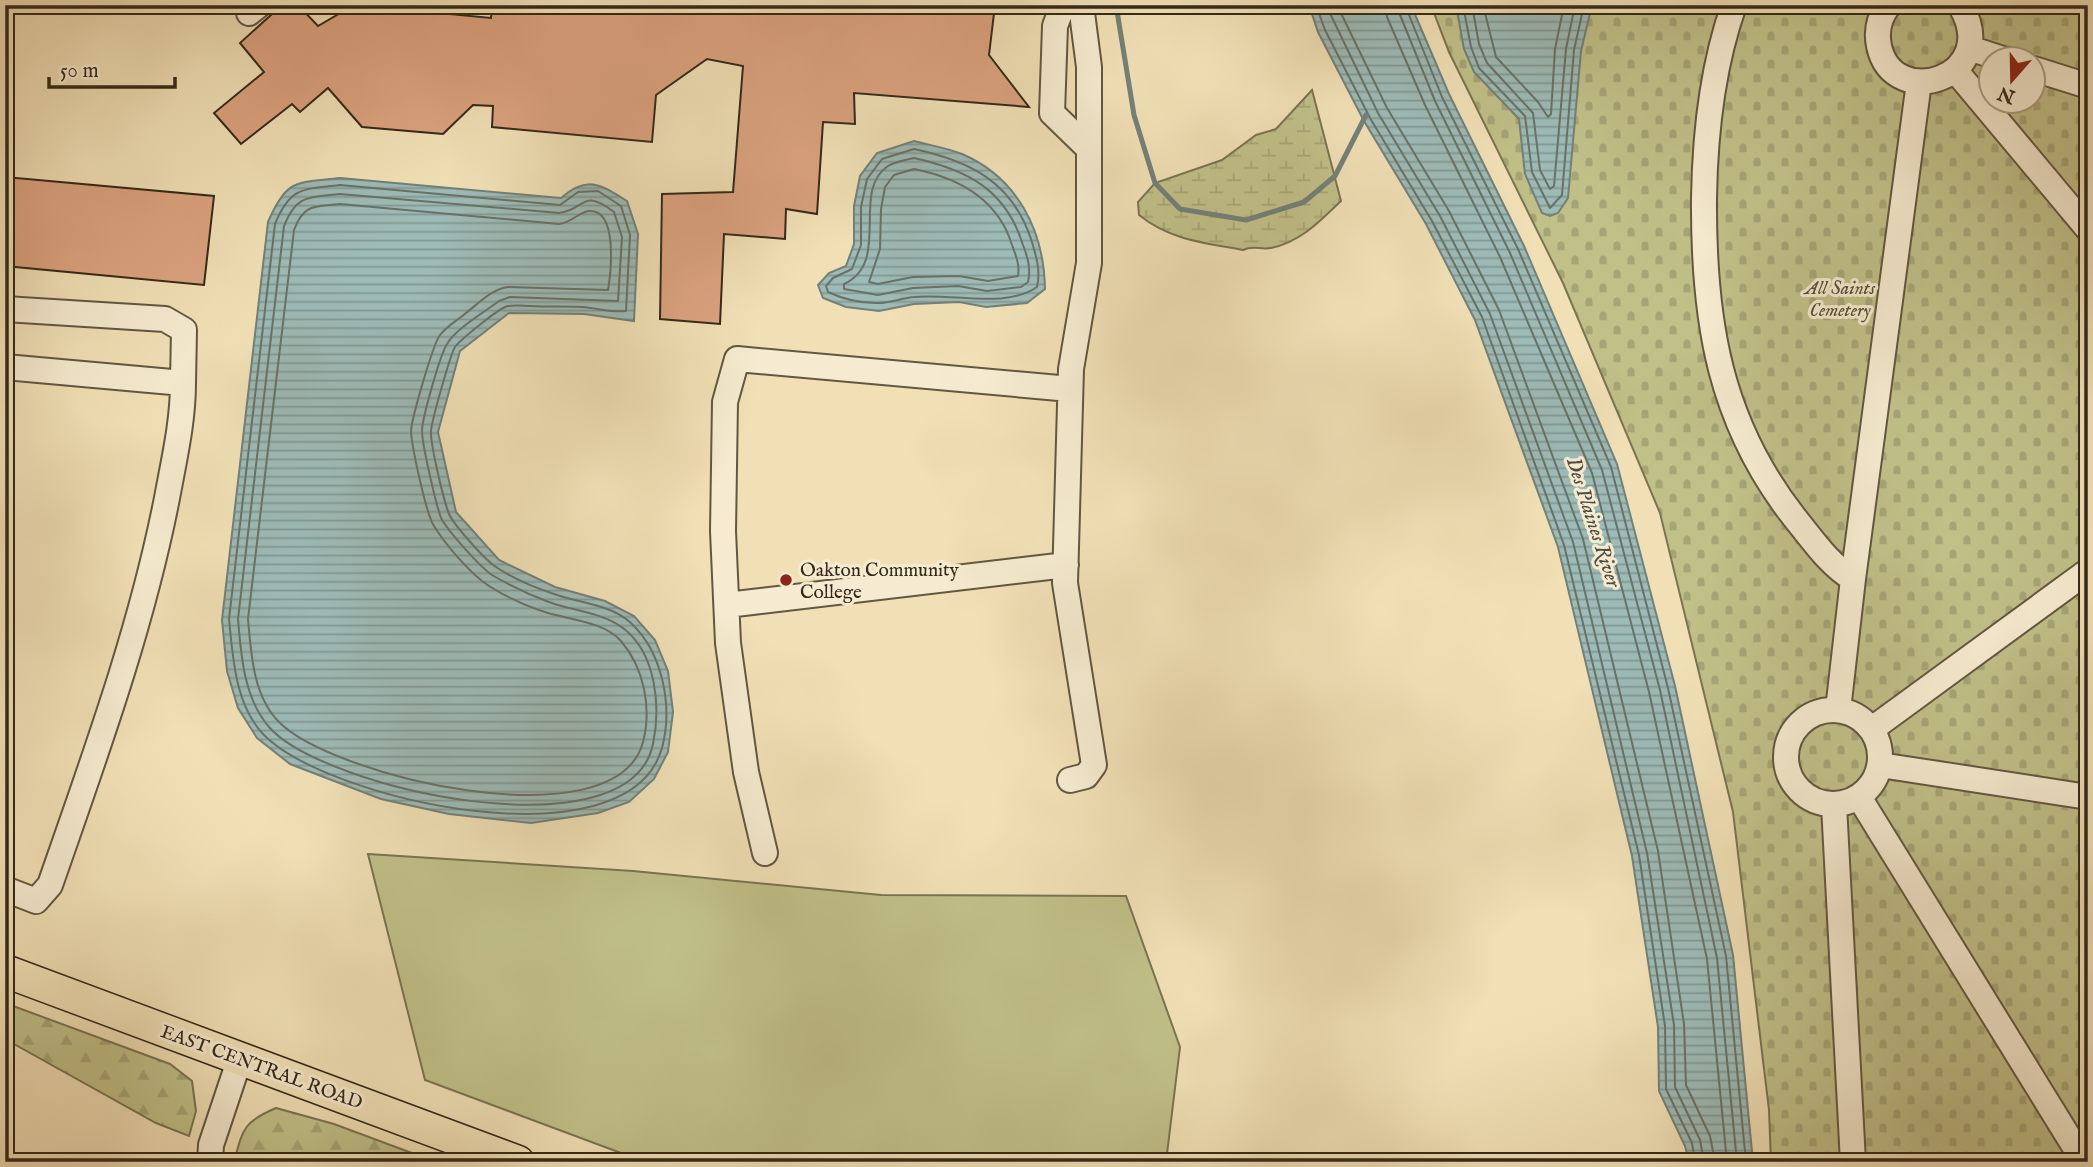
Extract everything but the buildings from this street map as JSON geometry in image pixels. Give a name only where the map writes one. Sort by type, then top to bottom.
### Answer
[{"type":"main road","name":"EAST CENTRAL ROAD","points":[[5,971],[518,1162]]},
{"type":"street","points":[[1063,5],[1055,26],[1052,113],[1088,148]]},
{"type":"street","points":[[1070,780],[1086,776],[1094,765],[1065,583],[1070,389],[1089,263],[1089,67],[1081,5]]},
{"type":"street","points":[[1734,5],[1712,87],[1705,160],[1703,262],[1708,318],[1721,376],[1747,440],[1785,505],[1837,569],[1853,579]]},
{"type":"street","points":[[1889,5],[1879,23],[1879,49],[1894,71],[1919,82],[1932,82],[1955,71],[1969,48],[1968,18],[1960,5]]},
{"type":"street","points":[[1969,48],[1978,51]]},
{"type":"street","points":[[1955,71],[2088,229]]},
{"type":"street","points":[[2048,73],[2088,86]]},
{"type":"street","points":[[1838,710],[1919,82]]},
{"type":"street","points":[[5,309],[165,318],[184,330],[183,415],[152,575],[118,685],[50,885],[36,901],[5,889]]},
{"type":"street","points":[[765,853],[746,772],[729,643],[723,531],[725,402],[737,359],[1070,389]]},
{"type":"street","points":[[5,367],[183,383]]},
{"type":"street","points":[[727,605],[1066,565]]},
{"type":"street","points":[[1872,729],[2088,571]]},
{"type":"street","points":[[1823,710],[1838,710],[1857,716],[1872,729],[1881,752],[1877,778],[1859,797],[1834,805],[1818,802],[1799,790],[1787,770],[1786,755],[1789,740],[1808,716],[1823,710]]},
{"type":"street","points":[[1880,765],[2088,797]]},
{"type":"street","points":[[1859,797],[2084,1162]]},
{"type":"street","points":[[1834,805],[1853,1162]]},
{"type":"street","points":[[210,1162],[211,1145],[240,1058]]},
{"type":"green space","name":"All Saints Cemetery","points":[[1431,5],[2088,5],[2088,1162],[1771,1162],[1769,1110],[1733,812],[1660,513],[1563,283],[1449,52]]},
{"type":"green space","points":[[1312,90],[1341,201],[1310,229],[1282,245],[1243,250],[1176,235],[1139,215],[1138,202],[1155,183],[1222,160],[1256,135],[1276,129]]},
{"type":"green space","points":[[368,854],[633,871],[881,895],[1126,896],[1180,1047],[1166,1162],[645,1162],[425,1080]]},
{"type":"green space","points":[[5,1003],[170,1064],[192,1081],[196,1111],[189,1136],[156,1123],[5,1039]]},
{"type":"green space","points":[[276,1108],[334,1124],[436,1162],[234,1162],[246,1128],[257,1118]]},
{"type":"water","name":"Des Plaines River","points":[[1309,5],[1411,5],[1449,94],[1524,246],[1617,464],[1675,686],[1733,955],[1753,1162],[1689,1162],[1685,1146],[1659,1091],[1658,1027],[1632,856],[1558,547],[1475,320],[1426,224],[1364,121],[1318,32]]},
{"type":"water","points":[[1456,5],[1592,5],[1581,51],[1568,198],[1558,213],[1550,216],[1542,213],[1525,174],[1519,119],[1474,72],[1464,49]]},
{"type":"water","points":[[914,141],[962,154],[982,164],[1013,192],[1033,227],[1045,289],[1027,303],[986,307],[959,302],[914,304],[879,311],[846,307],[823,298],[818,285],[829,273],[846,266],[854,244],[854,206],[860,176],[877,153]]},
{"type":"water","points":[[340,178],[561,198],[578,186],[594,184],[627,201],[638,234],[634,321],[584,314],[509,313],[460,351],[438,432],[456,512],[499,560],[555,587],[605,601],[634,616],[655,640],[668,671],[673,712],[668,752],[654,779],[629,802],[598,813],[531,823],[449,814],[381,799],[290,764],[257,738],[238,708],[227,671],[222,620],[268,222],[281,197],[295,185]]},
{"type":"waterway","points":[[1116,5],[1134,115],[1155,183],[1180,209],[1246,220],[1304,202],[1335,176],[1366,115]]},
{"type":"place","name":"Oakton Community College","points":[[786,580]]}]
